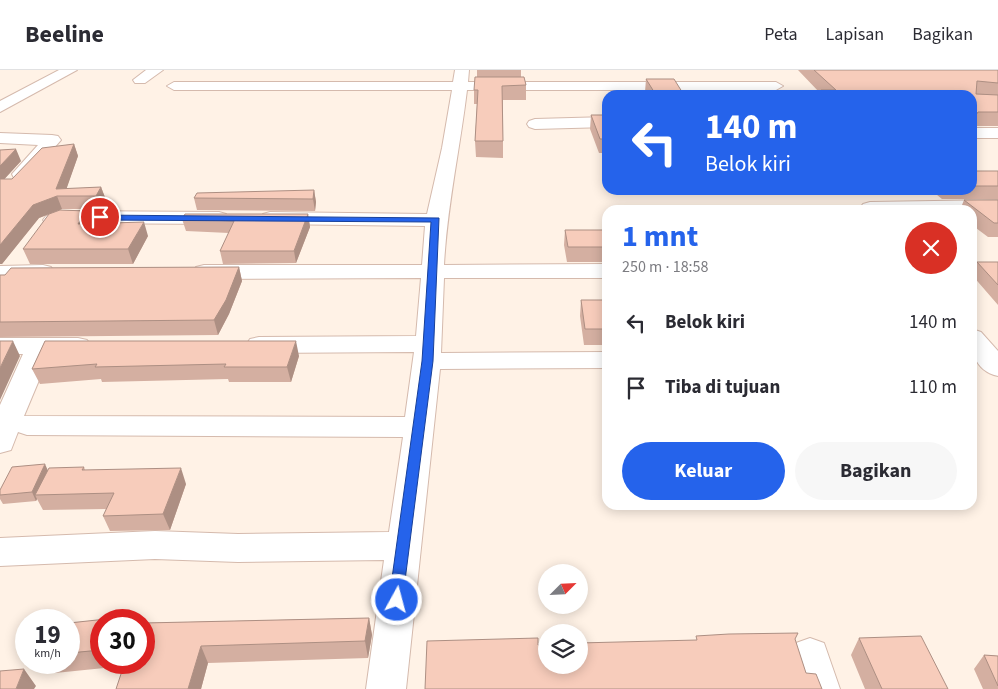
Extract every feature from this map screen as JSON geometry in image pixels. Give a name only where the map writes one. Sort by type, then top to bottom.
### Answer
[{"type":"street","points":[[5,102],[70,70]]},
{"type":"street","points":[[140,80],[156,70]]},
{"type":"street","points":[[764,70],[779,90]]},
{"type":"street","points":[[386,689],[428,353],[436,220],[451,148],[461,78]]},
{"type":"street","points":[[174,86],[461,78],[755,90]]},
{"type":"street","points":[[535,124],[602,122]]},
{"type":"street","points":[[977,133],[998,133]]},
{"type":"street","points":[[0,138],[52,140],[10,186]]},
{"type":"street","points":[[977,206],[998,206]]},
{"type":"street","points":[[3,277],[47,223],[62,217],[436,220]]},
{"type":"street","points":[[187,272],[602,271]]},
{"type":"street","points":[[3,277],[69,272]]},
{"type":"street","points":[[240,345],[602,360]]},
{"type":"street","points":[[977,345],[987,362]]},
{"type":"street","points":[[0,346],[102,346]]},
{"type":"street","points":[[40,346],[8,433],[419,427]]},
{"type":"street","points":[[0,552],[155,545],[238,548],[404,546]]},
{"type":"building","points":[[814,70],[998,70],[998,83],[977,81],[976,90],[836,90]]},
{"type":"building","points":[[475,77],[524,77],[526,85],[502,86],[503,141],[475,141],[478,90],[474,90]]},
{"type":"building","points":[[646,79],[674,79],[681,90],[653,90]]},
{"type":"building","points":[[977,94],[998,95],[998,112],[977,114]]},
{"type":"building","points":[[591,115],[602,115],[602,139],[600,139]]},
{"type":"building","points":[[74,144],[56,189],[101,187],[96,196],[57,196],[33,205],[0,245],[0,179],[12,179],[42,148]]},
{"type":"building","points":[[16,149],[0,166],[0,150]]},
{"type":"building","points":[[977,171],[998,171],[998,186],[977,186]]},
{"type":"building","points":[[314,190],[313,199],[194,198],[197,193]]},
{"type":"building","points":[[964,200],[998,200],[998,223],[994,223],[977,210],[977,205],[971,205]]},
{"type":"building","points":[[60,210],[86,211],[78,224],[144,222],[128,249],[23,249],[49,214]]},
{"type":"building","points":[[185,214],[308,214],[294,251],[220,251],[234,221],[182,219]]},
{"type":"building","points":[[565,230],[602,230],[602,247],[568,247]]},
{"type":"building","points":[[977,262],[998,262],[998,285]]},
{"type":"building","points":[[239,267],[226,300],[214,320],[0,322],[0,275],[5,275],[11,268]]},
{"type":"building","points":[[581,300],[602,300],[602,329],[585,329]]},
{"type":"building","points":[[0,341],[13,341],[0,368]]},
{"type":"building","points":[[45,341],[296,341],[287,367],[224,367],[226,364],[95,367],[97,364],[32,369]]},
{"type":"building","points":[[45,464],[32,492],[0,495],[0,490],[12,467]]},
{"type":"building","points":[[84,467],[82,470],[181,468],[163,514],[103,516],[114,493],[35,495],[49,468]]},
{"type":"building","points":[[369,618],[365,641],[201,646],[188,689],[116,689],[121,674],[155,674],[155,623]]},
{"type":"building","points":[[90,621],[90,651],[80,652],[80,622]]},
{"type":"building","points":[[798,633],[795,639],[806,673],[816,674],[822,689],[425,689],[427,641],[538,638],[538,674],[588,674],[588,643],[697,640],[696,636]]},
{"type":"building","points":[[921,636],[948,689],[882,689],[859,638]]},
{"type":"building","points":[[984,655],[998,656],[998,686]]},
{"type":"building","points":[[15,670],[15,674],[22,674],[16,689],[0,689],[0,671]]},
{"type":"route","points":[[100,217],[436,220],[427,361],[397,600]]}]
